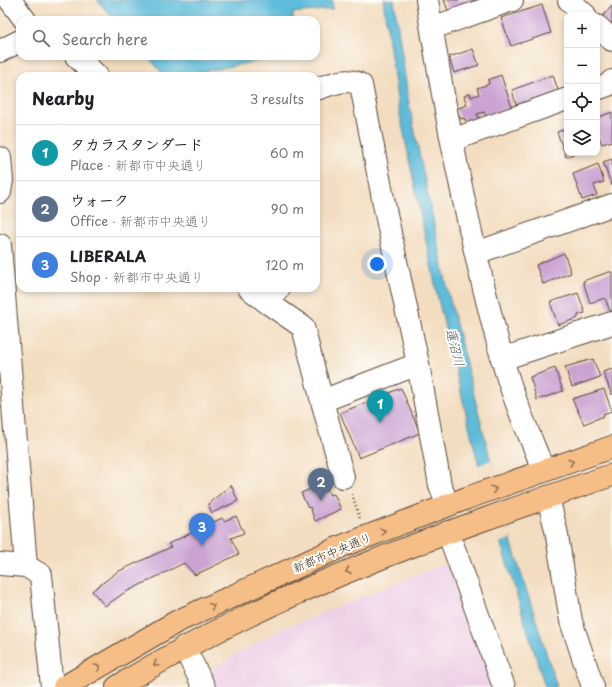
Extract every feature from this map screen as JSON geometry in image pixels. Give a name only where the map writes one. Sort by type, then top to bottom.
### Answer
[{"type":"main road","name":"新都市中央通り","points":[[64,687],[176,622],[340,547],[457,502],[612,447]]},
{"type":"main road","name":"新都市中央通り","points":[[118,687],[184,647],[245,617],[344,572],[448,532],[612,475]]},
{"type":"street","points":[[10,0],[22,16]]},
{"type":"street","points":[[427,0],[452,140],[476,253],[502,359],[544,471]]},
{"type":"street","points":[[432,28],[512,0]]},
{"type":"street","points":[[569,0],[582,12]]},
{"type":"street","points":[[600,29],[612,40]]},
{"type":"street","points":[[0,51],[16,43]]},
{"type":"street","points":[[80,60],[93,72]]},
{"type":"street","points":[[320,88],[355,80],[361,85],[386,214],[418,364],[440,485],[457,502]]},
{"type":"street","points":[[600,88],[608,85],[612,81]]},
{"type":"street","points":[[452,140],[564,100]]},
{"type":"street","points":[[0,158],[2,180],[0,192]]},
{"type":"street","points":[[476,253],[612,205]]},
{"type":"street","points":[[0,245],[26,566]]},
{"type":"street","points":[[261,292],[273,296],[303,327],[343,477]]},
{"type":"street","points":[[502,359],[612,322]]},
{"type":"street","points":[[322,401],[418,364]]},
{"type":"street","points":[[538,500],[556,530],[571,622],[593,687]]},
{"type":"street","points":[[448,532],[504,687]]},
{"type":"street","points":[[0,564],[26,566],[41,575],[52,687]]},
{"type":"street","points":[[184,647],[204,687]]},
{"type":"path","points":[[343,477],[350,486],[361,522]]},
{"type":"shaded area","points":[[451,561],[499,687],[212,687],[204,673],[278,631]]},
{"type":"water","points":[[97,0],[332,0],[333,9],[293,13],[293,16],[111,16]]},
{"type":"water","name":"蓮沼川","points":[[383,0],[394,0],[409,104],[449,296],[511,541],[557,687],[545,687],[501,544],[477,458],[438,299],[398,105]]},
{"type":"water","points":[[151,60],[264,60],[201,72],[161,72]]},
{"type":"pier","points":[[491,460],[512,538],[499,543],[477,466]]},
{"type":"building","points":[[444,0],[478,0],[479,3],[449,13]]},
{"type":"building","points":[[542,5],[551,33],[511,46],[501,18]]},
{"type":"building","points":[[612,6],[612,29],[601,18]]},
{"type":"building","points":[[473,49],[479,65],[454,73],[449,57]]},
{"type":"building","points":[[501,75],[512,108],[486,117],[484,112],[477,114],[479,119],[467,123],[465,119],[460,118],[456,109],[467,105],[464,96],[470,93],[471,97],[479,94],[477,88],[489,84],[488,80]]},
{"type":"building","points":[[553,75],[559,93],[517,108],[512,90]]},
{"type":"building","points":[[612,112],[612,141],[602,144],[600,139],[600,117]]},
{"type":"building","points":[[564,130],[564,151],[557,132]]},
{"type":"building","points":[[612,159],[612,186],[603,162]]},
{"type":"building","points":[[598,164],[604,182],[594,185],[597,195],[582,200],[573,174]]},
{"type":"building","points":[[564,253],[571,273],[543,284],[536,265]]},
{"type":"building","points":[[612,272],[612,311],[610,311],[605,298],[590,303],[583,281]]},
{"type":"building","points":[[578,293],[585,313],[578,315],[578,318],[558,325],[550,302]]},
{"type":"building","points":[[593,359],[600,377],[572,387],[565,367]]},
{"type":"building","points":[[555,368],[563,391],[537,400],[530,377]]},
{"type":"building","points":[[612,369],[612,395],[603,372]]},
{"type":"building","points":[[401,388],[420,433],[359,458],[340,413]]},
{"type":"building","points":[[604,389],[612,411],[584,424],[572,399]]},
{"type":"building","points":[[231,485],[238,501],[212,513],[208,504]]},
{"type":"building","points":[[313,488],[316,495],[320,493],[319,490],[322,489],[323,491],[327,489],[330,495],[334,494],[341,509],[315,521],[310,507],[308,508],[301,493]]},
{"type":"building","points":[[236,516],[244,533],[231,538],[239,554],[195,575],[184,563],[124,593],[105,606],[92,591],[117,572],[171,547],[168,544],[222,518],[224,521]]},
{"type":"place","name":"タカラスタンダード","points":[[380,423]]},
{"type":"place","name":"ウォーク","points":[[321,501]]},
{"type":"place","name":"LIBERALA","points":[[202,546]]}]
